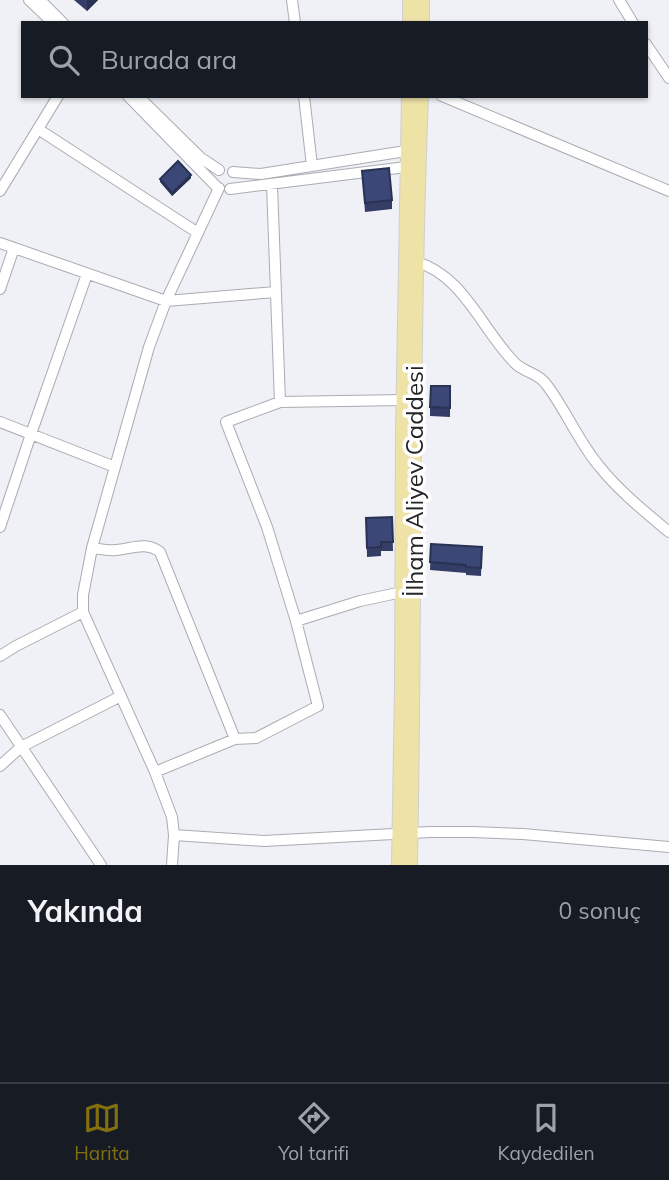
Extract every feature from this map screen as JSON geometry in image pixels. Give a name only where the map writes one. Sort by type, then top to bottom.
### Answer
[{"type":"main road","points":[[410,0],[410,21]]},
{"type":"main road","points":[[422,0],[422,21]]},
{"type":"main road","name":"İlham Aliyev Caddesi","points":[[398,865],[405,833],[414,691],[416,262],[409,98]]},
{"type":"main road","name":"İlham Aliyev Caddesi","points":[[413,150],[421,98]]},
{"type":"main road","name":"İlham Aliyev Caddesi","points":[[410,865],[405,833],[402,592],[404,400],[413,166]]},
{"type":"street","points":[[29,0],[51,21]]},
{"type":"street","points":[[40,0],[62,21]]},
{"type":"street","points":[[292,0],[295,21]]},
{"type":"street","points":[[619,0],[632,21]]},
{"type":"street","points":[[648,47],[669,78]]},
{"type":"street","points":[[0,191],[57,98]]},
{"type":"street","points":[[130,98],[222,187],[272,185],[413,166]]},
{"type":"street","points":[[140,98],[201,158],[219,170]]},
{"type":"street","points":[[304,98],[312,166]]},
{"type":"street","points":[[447,98],[669,191]]},
{"type":"street","points":[[38,129],[198,233]]},
{"type":"street","points":[[222,187],[215,175],[226,168],[233,172],[261,174],[413,150]]},
{"type":"street","points":[[172,865],[172,817],[155,772],[83,612],[83,595],[92,548],[149,347],[166,301],[198,233],[222,187],[235,181],[233,172]]},
{"type":"street","points":[[272,185],[279,402]]},
{"type":"street","points":[[0,243],[166,301],[276,292]]},
{"type":"street","points":[[0,289],[14,248]]},
{"type":"street","points":[[416,262],[439,272],[454,286],[517,365],[541,378],[613,483],[669,532]]},
{"type":"street","points":[[0,527],[87,274]]},
{"type":"street","points":[[155,772],[235,739],[256,738],[318,706],[296,621],[267,527],[226,422],[279,402],[404,400]]},
{"type":"street","points":[[0,422],[116,467]]},
{"type":"street","points":[[92,548],[110,551],[147,545],[160,552],[235,739]]},
{"type":"street","points":[[296,621],[360,601],[402,592]]},
{"type":"street","points":[[0,656],[83,612]]},
{"type":"street","points":[[0,641],[10,650]]},
{"type":"street","points":[[0,766],[21,747],[121,696]]},
{"type":"street","points":[[0,715],[101,865]]},
{"type":"street","points":[[174,835],[264,841],[449,831],[498,832],[669,847]]},
{"type":"building","points":[[178,161],[191,175],[172,193],[160,179]]},
{"type":"building","points":[[389,168],[392,200],[365,203],[362,171]]},
{"type":"building","points":[[431,386],[450,386],[450,408],[430,407]]},
{"type":"building","points":[[392,517],[393,542],[381,542],[381,547],[367,548],[366,518]]},
{"type":"building","points":[[431,544],[482,547],[481,568],[430,562]]}]
